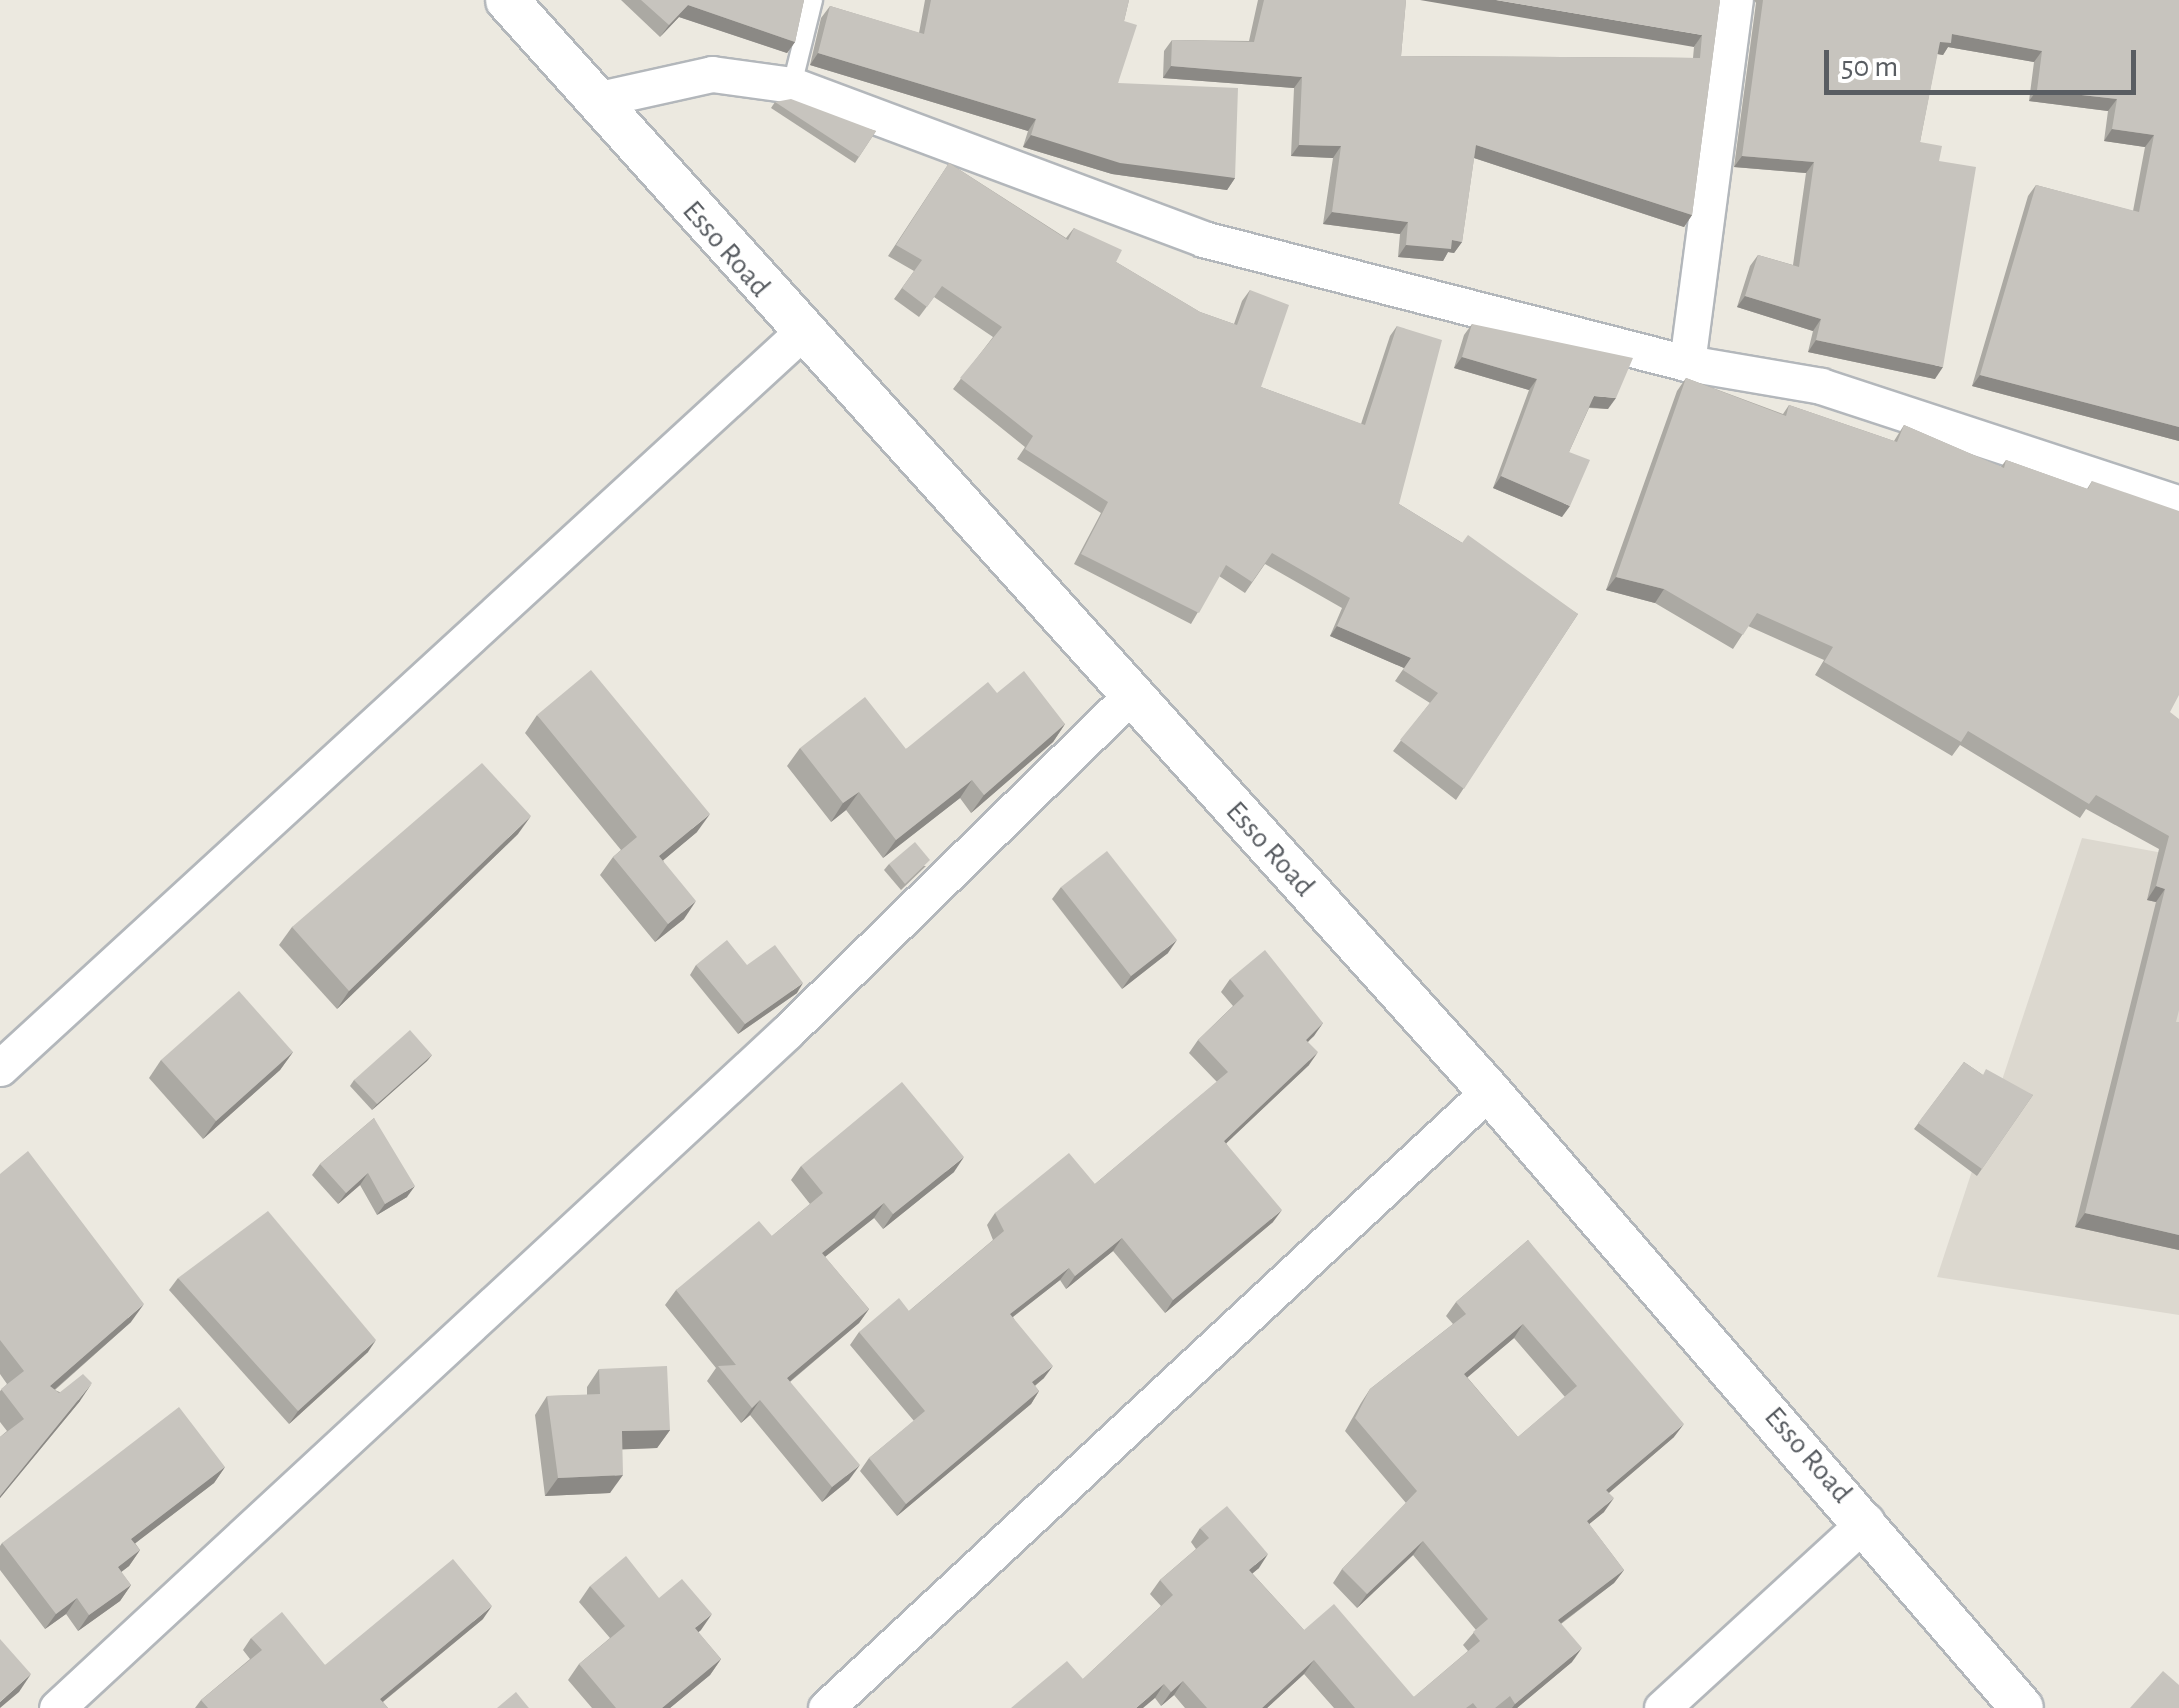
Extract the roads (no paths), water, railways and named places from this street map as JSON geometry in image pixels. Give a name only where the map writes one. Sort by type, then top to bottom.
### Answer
[{"type":"street","name":"Esso Road","points":[[507,0],[801,333],[1489,1091],[1866,1521],[2022,1708]]},
{"type":"street","points":[[1688,364],[1735,0]]},
{"type":"street","points":[[595,100],[712,74],[792,85],[1203,238],[1688,364],[1855,396],[2179,504]]},
{"type":"street","points":[[0,1068],[801,333]]},
{"type":"street","points":[[58,1708],[772,1045],[1131,695]]},
{"type":"street","points":[[826,1708],[1489,1091]]},
{"type":"street","points":[[1662,1708],[1866,1521]]},
{"type":"lane","points":[[792,85],[813,0]]}]
